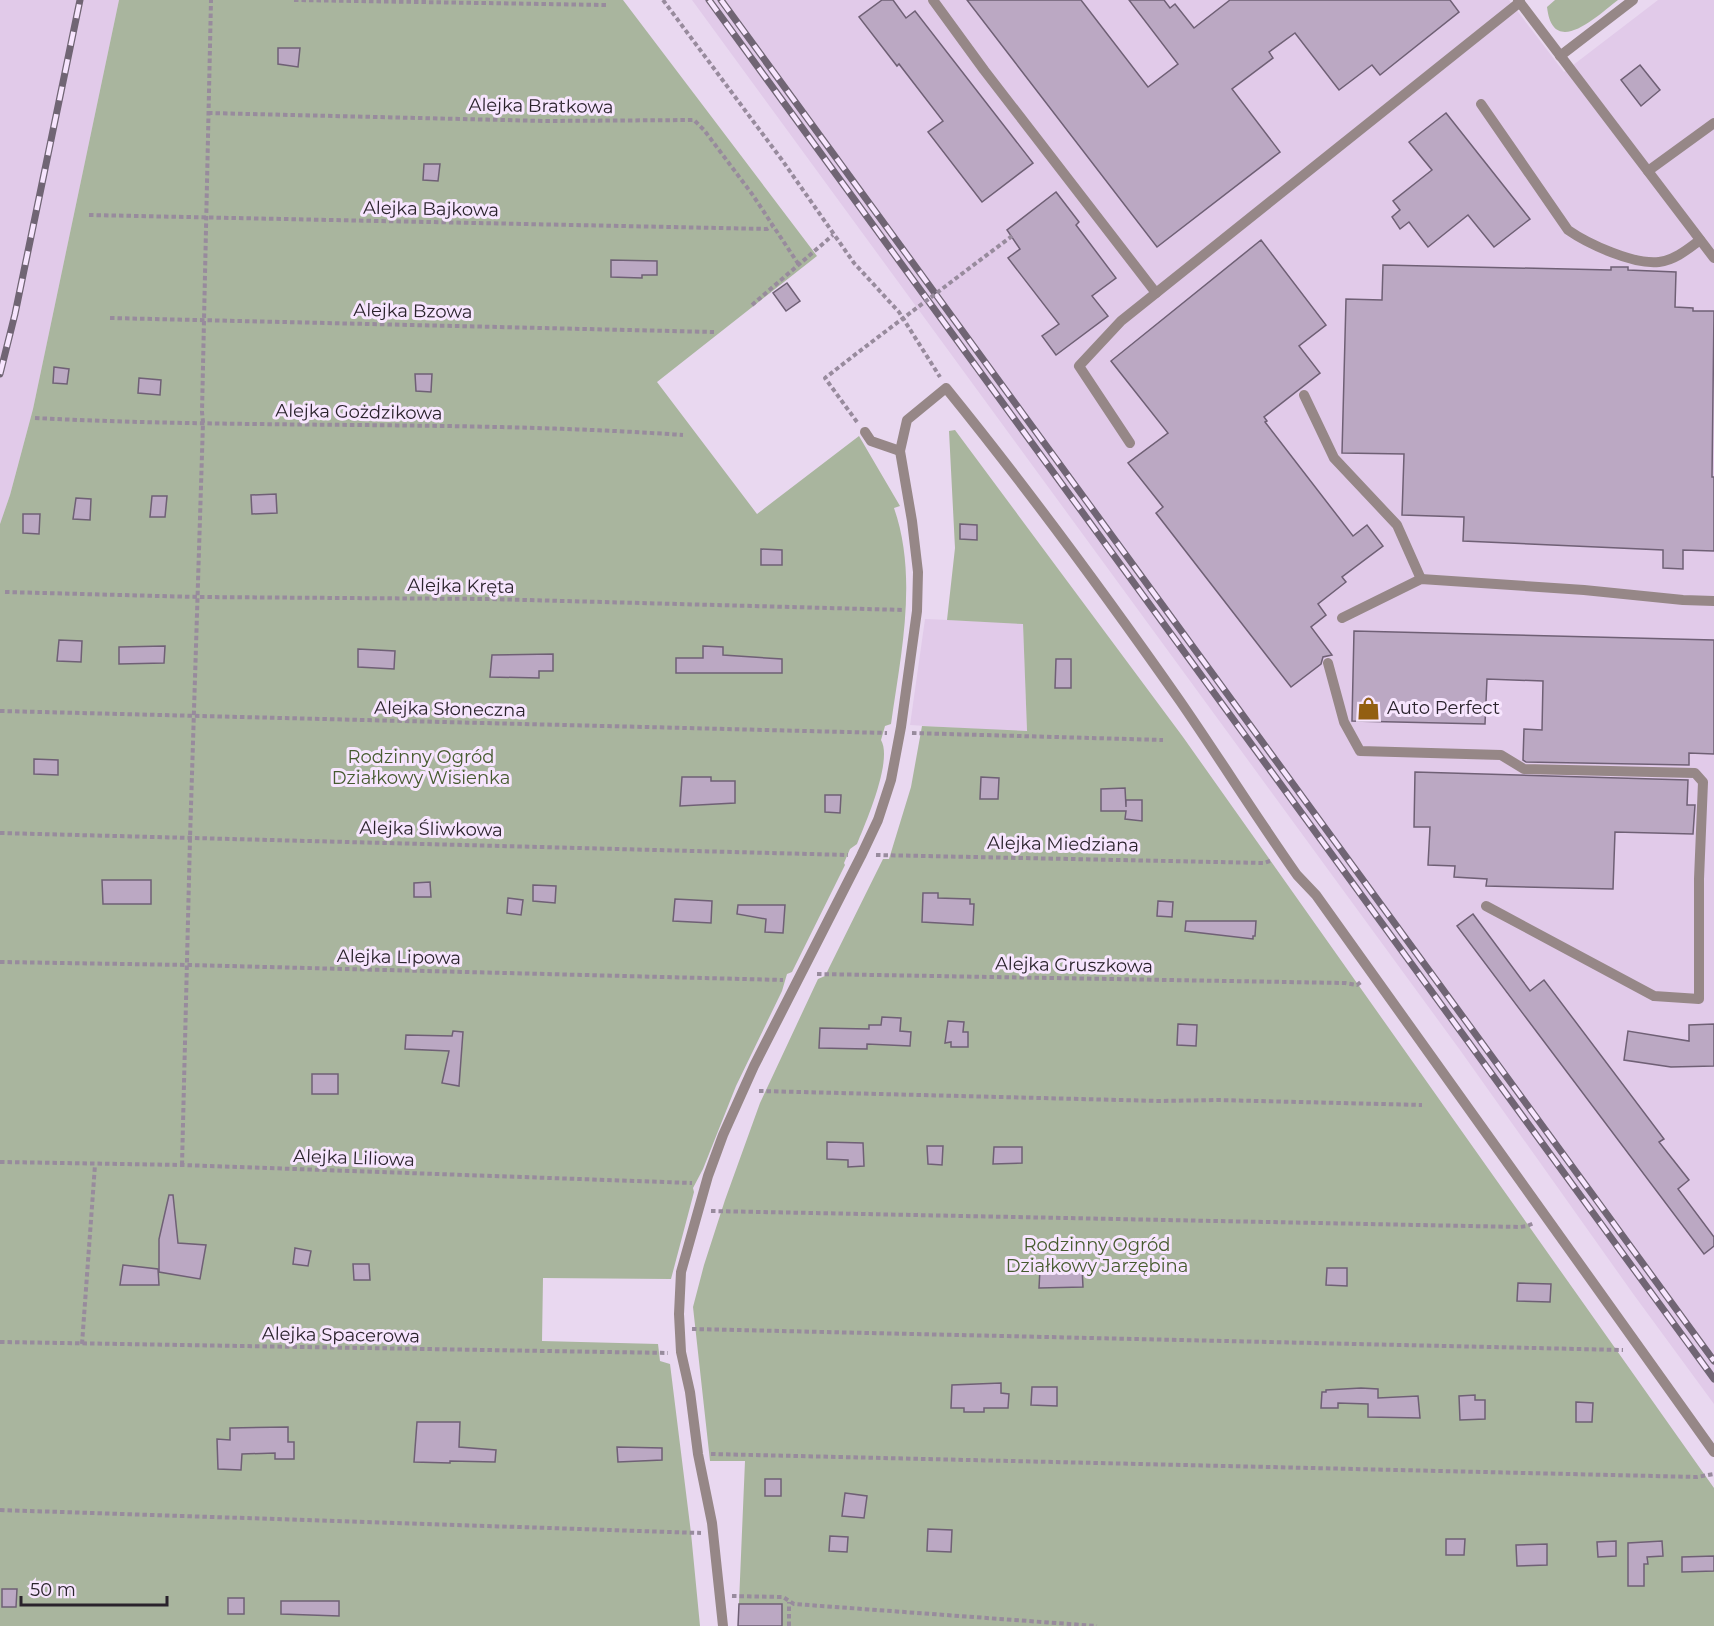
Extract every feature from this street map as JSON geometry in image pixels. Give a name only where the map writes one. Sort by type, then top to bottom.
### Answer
[{"type":"lane","points":[[933,0],[1155,293]]},
{"type":"lane","points":[[1560,56],[1633,0]]},
{"type":"lane","points":[[1131,443],[1079,366],[1121,321],[1519,1],[1714,258]]},
{"type":"lane","points":[[1481,104],[1568,230],[1583,240],[1638,260],[1659,262],[1678,256],[1701,240]]},
{"type":"lane","points":[[1648,171],[1714,123]]},
{"type":"lane","points":[[723,1626],[722,1596],[713,1533],[698,1454],[690,1392],[681,1352],[679,1329],[681,1272],[706,1183],[723,1135],[753,1066],[861,856],[878,820],[891,780],[917,611],[918,572],[900,451],[907,420],[946,388],[1006,462],[1075,554],[1181,703],[1287,860],[1316,895],[1714,1452]]},
{"type":"lane","points":[[1304,395],[1334,458],[1398,525],[1421,579]]},
{"type":"lane","points":[[865,432],[871,441],[900,451]]},
{"type":"lane","points":[[1342,618],[1421,579],[1573,589],[1683,600],[1714,600]]},
{"type":"lane","points":[[1328,663],[1344,722],[1360,751],[1501,755],[1524,769],[1695,773],[1708,783],[1699,879],[1699,999],[1654,996],[1486,906]]},
{"type":"path","points":[[183,1166],[190,838],[203,423],[203,319],[211,0]]},
{"type":"path","points":[[294,0],[606,5]]},
{"type":"path","points":[[663,0],[782,160],[854,263],[899,312],[946,388]]},
{"type":"path","name":"Alejka Bratkowa","points":[[208,113],[534,121],[693,120],[704,130],[752,194],[799,265]]},
{"type":"path","name":"Alejka Bajkowa","points":[[89,215],[767,230],[772,226]]},
{"type":"path","points":[[752,305],[833,235]]},
{"type":"path","points":[[865,432],[825,378],[1012,236]]},
{"type":"path","name":"Alejka Bzowa","points":[[110,318],[714,332]]},
{"type":"path","name":"Alejka Gożdzikowa","points":[[35,418],[461,427],[683,435]]},
{"type":"path","name":"Alejka Kręta","points":[[5,592],[198,597],[489,599],[917,611]]},
{"type":"path","name":"Alejka Słoneczna","points":[[0,711],[1163,740]]},
{"type":"path","name":"Alejka Śliwkowa","points":[[0,833],[804,852],[861,856]]},
{"type":"path","name":"Alejka Miedziana","points":[[861,856],[891,854],[1264,863]]},
{"type":"path","name":"Alejka Lipowa","points":[[0,962],[800,977]]},
{"type":"path","name":"Alejka Gruszkowa","points":[[800,977],[1345,983]]},
{"type":"path","points":[[743,1090],[1422,1105]]},
{"type":"path","name":"Alejka Liliowa","points":[[0,1162],[635,1179],[706,1183]]},
{"type":"path","points":[[82,1344],[96,1165]]},
{"type":"path","points":[[699,1210],[1520,1227]]},
{"type":"path","points":[[679,1329],[1608,1349]]},
{"type":"path","name":"Alejka Spacerowa","points":[[0,1342],[659,1354],[681,1352]]},
{"type":"path","points":[[710,1454],[1697,1476],[1714,1474]]},
{"type":"path","points":[[0,1510],[713,1533]]},
{"type":"path","points":[[722,1596],[783,1597],[794,1604],[1097,1626]]},
{"type":"path","points":[[789,1601],[789,1626]]},
{"type":"shaded area","points":[[0,0],[119,0],[33,409],[0,524]]},
{"type":"shaded area","points":[[692,0],[1509,0],[1564,72],[1658,0],[1714,0],[1714,1404],[1460,1050]]},
{"type":"shaded area","points":[[925,619],[1023,623],[1027,732],[910,725]]},
{"type":"green space","name":"Rodzinny Ogród Działkowy Wisienka","points":[[119,0],[623,0],[817,256],[657,382],[757,514],[859,436],[900,506],[894,508],[905,561],[903,643],[891,724],[885,726],[881,740],[884,762],[877,791],[857,844],[850,849],[845,865],[792,972],[787,974],[782,991],[736,1086],[703,1169],[693,1188],[694,1192],[671,1279],[543,1278],[542,1341],[658,1344],[660,1361],[670,1364],[700,1626],[0,1626],[0,524],[33,409]]},
{"type":"green space","points":[[1555,0],[1618,0],[1588,23],[1567,32],[1558,30],[1551,22],[1547,7]]},
{"type":"green space","name":"Rodzinny Ogród Działkowy Jarzębina","points":[[955,430],[1183,737],[1714,1488],[1714,1626],[738,1626],[745,1461],[710,1461],[693,1307],[704,1265],[760,1103],[818,979],[825,976],[883,859],[889,859],[911,787],[922,726],[1027,731],[1023,624],[947,620],[955,548],[949,431]]},
{"type":"building","points":[[882,0],[893,0],[906,18],[915,11],[1033,163],[982,202],[928,132],[943,121],[859,17]]},
{"type":"building","points":[[967,0],[1081,0],[1148,87],[1178,64],[1129,0],[1164,0],[1170,8],[1175,4],[1194,28],[1230,0],[1450,0],[1459,12],[1380,75],[1372,65],[1339,90],[1295,33],[1269,52],[1273,58],[1232,89],[1280,152],[1157,247]]},
{"type":"building","points":[[278,48],[300,48],[298,67],[278,64]]},
{"type":"building","points":[[1640,65],[1660,90],[1641,106],[1621,80]]},
{"type":"building","points":[[1446,113],[1530,219],[1494,247],[1468,215],[1428,247],[1409,222],[1400,229],[1392,217],[1400,210],[1393,201],[1432,170],[1409,142]]},
{"type":"building","points":[[424,164],[440,164],[438,181],[423,180]]},
{"type":"building","points":[[1056,192],[1079,222],[1076,225],[1116,278],[1092,296],[1108,316],[1056,355],[1042,336],[1059,324],[1008,258],[1020,249],[1007,230]]},
{"type":"building","points":[[1261,240],[1326,325],[1299,346],[1320,373],[1264,417],[1267,421],[1265,422],[1353,536],[1367,525],[1383,546],[1342,577],[1346,582],[1318,604],[1326,615],[1311,627],[1332,655],[1323,657],[1321,664],[1291,687],[1156,513],[1163,507],[1128,463],[1168,433],[1111,361]]},
{"type":"building","points":[[611,260],[657,261],[657,275],[642,275],[642,278],[611,277]]},
{"type":"building","points":[[1383,265],[1611,270],[1611,267],[1628,267],[1628,270],[1676,272],[1675,307],[1693,308],[1693,311],[1714,311],[1712,477],[1714,477],[1714,551],[1683,550],[1683,569],[1663,568],[1663,550],[1463,541],[1464,517],[1402,515],[1404,454],[1342,453],[1346,299],[1382,300]]},
{"type":"building","points":[[787,283],[800,301],[786,311],[773,293]]},
{"type":"building","points":[[54,367],[69,369],[67,384],[53,383]]},
{"type":"building","points":[[415,374],[432,374],[431,392],[416,391]]},
{"type":"building","points":[[139,378],[161,380],[160,395],[138,393]]},
{"type":"building","points":[[276,494],[277,513],[252,514],[251,495]]},
{"type":"building","points":[[152,496],[167,496],[165,517],[150,517]]},
{"type":"building","points":[[76,498],[91,499],[90,520],[73,519]]},
{"type":"building","points":[[23,514],[40,514],[39,534],[23,533]]},
{"type":"building","points":[[960,524],[977,525],[977,540],[960,539]]},
{"type":"building","points":[[761,549],[782,550],[782,565],[761,565]]},
{"type":"building","points":[[1354,631],[1714,640],[1714,754],[1689,753],[1689,765],[1526,762],[1523,760],[1524,729],[1542,730],[1543,681],[1487,679],[1485,724],[1352,721]]},
{"type":"building","points":[[59,640],[82,641],[81,662],[57,661]]},
{"type":"building","points":[[165,646],[164,663],[119,664],[119,647]]},
{"type":"building","points":[[703,646],[723,647],[723,655],[782,659],[782,673],[676,673],[676,658],[703,658]]},
{"type":"building","points":[[358,649],[395,651],[394,669],[358,667]]},
{"type":"building","points":[[553,654],[553,671],[539,671],[539,678],[490,677],[492,655]]},
{"type":"building","points":[[1056,659],[1071,659],[1071,688],[1055,688]]},
{"type":"building","points":[[34,759],[58,760],[58,775],[34,774]]},
{"type":"building","points":[[1415,772],[1688,780],[1687,805],[1695,805],[1693,834],[1615,832],[1613,889],[1486,886],[1487,879],[1454,877],[1455,866],[1428,865],[1430,827],[1414,827]]},
{"type":"building","points":[[682,777],[711,777],[711,781],[735,781],[735,803],[680,806]]},
{"type":"building","points":[[981,777],[999,778],[998,799],[980,799]]},
{"type":"building","points":[[1125,788],[1126,807],[1126,800],[1142,800],[1142,821],[1125,819],[1126,811],[1101,811],[1101,789]]},
{"type":"building","points":[[825,795],[841,795],[840,813],[825,812]]},
{"type":"building","points":[[102,880],[151,880],[151,904],[103,904]]},
{"type":"building","points":[[430,882],[431,897],[414,897],[414,883]]},
{"type":"building","points":[[533,885],[556,886],[555,903],[533,901]]},
{"type":"building","points":[[923,893],[938,893],[938,898],[970,899],[970,904],[974,904],[973,925],[922,922]]},
{"type":"building","points":[[508,898],[523,900],[521,915],[507,913]]},
{"type":"building","points":[[675,899],[712,901],[711,923],[673,921]]},
{"type":"building","points":[[1158,901],[1173,902],[1172,917],[1157,916]]},
{"type":"building","points":[[738,905],[785,905],[783,933],[765,932],[766,919],[737,914]]},
{"type":"building","points":[[1473,914],[1530,991],[1544,980],[1664,1139],[1659,1142],[1689,1180],[1678,1189],[1714,1237],[1714,1246],[1704,1254],[1457,926]]},
{"type":"building","points":[[1186,921],[1256,921],[1255,936],[1253,939],[1185,931]]},
{"type":"building","points":[[882,1017],[901,1018],[900,1031],[911,1032],[910,1046],[867,1044],[867,1049],[819,1048],[820,1028],[869,1029],[869,1025],[881,1025]]},
{"type":"building","points":[[948,1021],[964,1022],[963,1032],[968,1032],[968,1047],[951,1047],[951,1042],[945,1043]]},
{"type":"building","points":[[1178,1024],[1197,1025],[1196,1046],[1177,1045]]},
{"type":"building","points":[[1714,1024],[1714,1066],[1671,1067],[1624,1060],[1628,1031],[1689,1041],[1689,1025]]},
{"type":"building","points":[[453,1031],[463,1032],[459,1086],[442,1083],[449,1051],[405,1049],[406,1035],[452,1036]]},
{"type":"building","points":[[312,1074],[338,1074],[338,1094],[312,1094]]},
{"type":"building","points":[[827,1142],[863,1143],[864,1166],[848,1167],[848,1160],[827,1159]]},
{"type":"building","points":[[927,1146],[943,1146],[942,1165],[928,1164]]},
{"type":"building","points":[[994,1147],[1022,1147],[1022,1163],[993,1164]]},
{"type":"building","points":[[169,1195],[173,1195],[178,1243],[206,1245],[200,1279],[159,1272],[159,1239]]},
{"type":"building","points":[[295,1248],[311,1251],[308,1266],[293,1264]]},
{"type":"building","points":[[353,1264],[369,1264],[370,1280],[354,1280]]},
{"type":"building","points":[[123,1265],[158,1269],[159,1285],[120,1285]]},
{"type":"building","points":[[1082,1267],[1083,1287],[1039,1288],[1040,1269]]},
{"type":"building","points":[[1327,1268],[1347,1268],[1347,1286],[1326,1285]]},
{"type":"building","points":[[1518,1283],[1551,1284],[1550,1302],[1517,1301]]},
{"type":"building","points":[[1001,1383],[1001,1393],[1009,1394],[1008,1408],[984,1408],[984,1412],[964,1412],[964,1408],[951,1408],[952,1385]]},
{"type":"building","points":[[1032,1387],[1057,1387],[1057,1406],[1031,1405]]},
{"type":"building","points":[[1378,1389],[1378,1398],[1418,1396],[1420,1418],[1368,1417],[1368,1404],[1338,1403],[1338,1408],[1321,1408],[1322,1392],[1326,1390]]},
{"type":"building","points":[[1475,1395],[1475,1400],[1485,1400],[1485,1419],[1460,1420],[1459,1396]]},
{"type":"building","points":[[1576,1402],[1593,1403],[1592,1422],[1576,1422]]},
{"type":"building","points":[[417,1422],[460,1422],[459,1447],[496,1450],[495,1462],[414,1462]]},
{"type":"building","points":[[288,1427],[288,1442],[294,1442],[294,1459],[275,1459],[275,1453],[242,1454],[241,1470],[218,1469],[217,1439],[230,1440],[230,1428]]},
{"type":"building","points":[[617,1447],[662,1448],[662,1460],[618,1462]]},
{"type":"building","points":[[765,1479],[781,1479],[781,1496],[765,1496]]},
{"type":"building","points":[[845,1493],[867,1496],[864,1518],[842,1516]]},
{"type":"building","points":[[928,1529],[952,1530],[951,1552],[927,1551]]},
{"type":"building","points":[[830,1536],[848,1537],[847,1552],[829,1551]]},
{"type":"building","points":[[1446,1539],[1465,1539],[1464,1555],[1446,1555]]},
{"type":"building","points":[[1616,1541],[1616,1556],[1598,1557],[1597,1542]]},
{"type":"building","points":[[1662,1541],[1663,1556],[1647,1557],[1648,1564],[1644,1564],[1644,1586],[1628,1586],[1628,1543]]},
{"type":"building","points":[[1547,1544],[1547,1565],[1517,1566],[1516,1545]]},
{"type":"building","points":[[1714,1556],[1714,1571],[1682,1572],[1682,1557]]},
{"type":"building","points":[[2,1589],[17,1589],[16,1607],[2,1607]]},
{"type":"building","points":[[228,1598],[244,1598],[244,1614],[228,1614]]},
{"type":"building","points":[[281,1601],[339,1601],[339,1616],[281,1614]]},
{"type":"building","points":[[739,1604],[782,1604],[782,1626],[738,1626]]},
{"type":"railway","points":[[0,374],[15,314],[80,0]]},
{"type":"railway","points":[[709,0],[1714,1379]]},
{"type":"railway","points":[[721,0],[1714,1361]]},
{"type":"place","name":"Auto Perfect","points":[[1369,708]]}]
